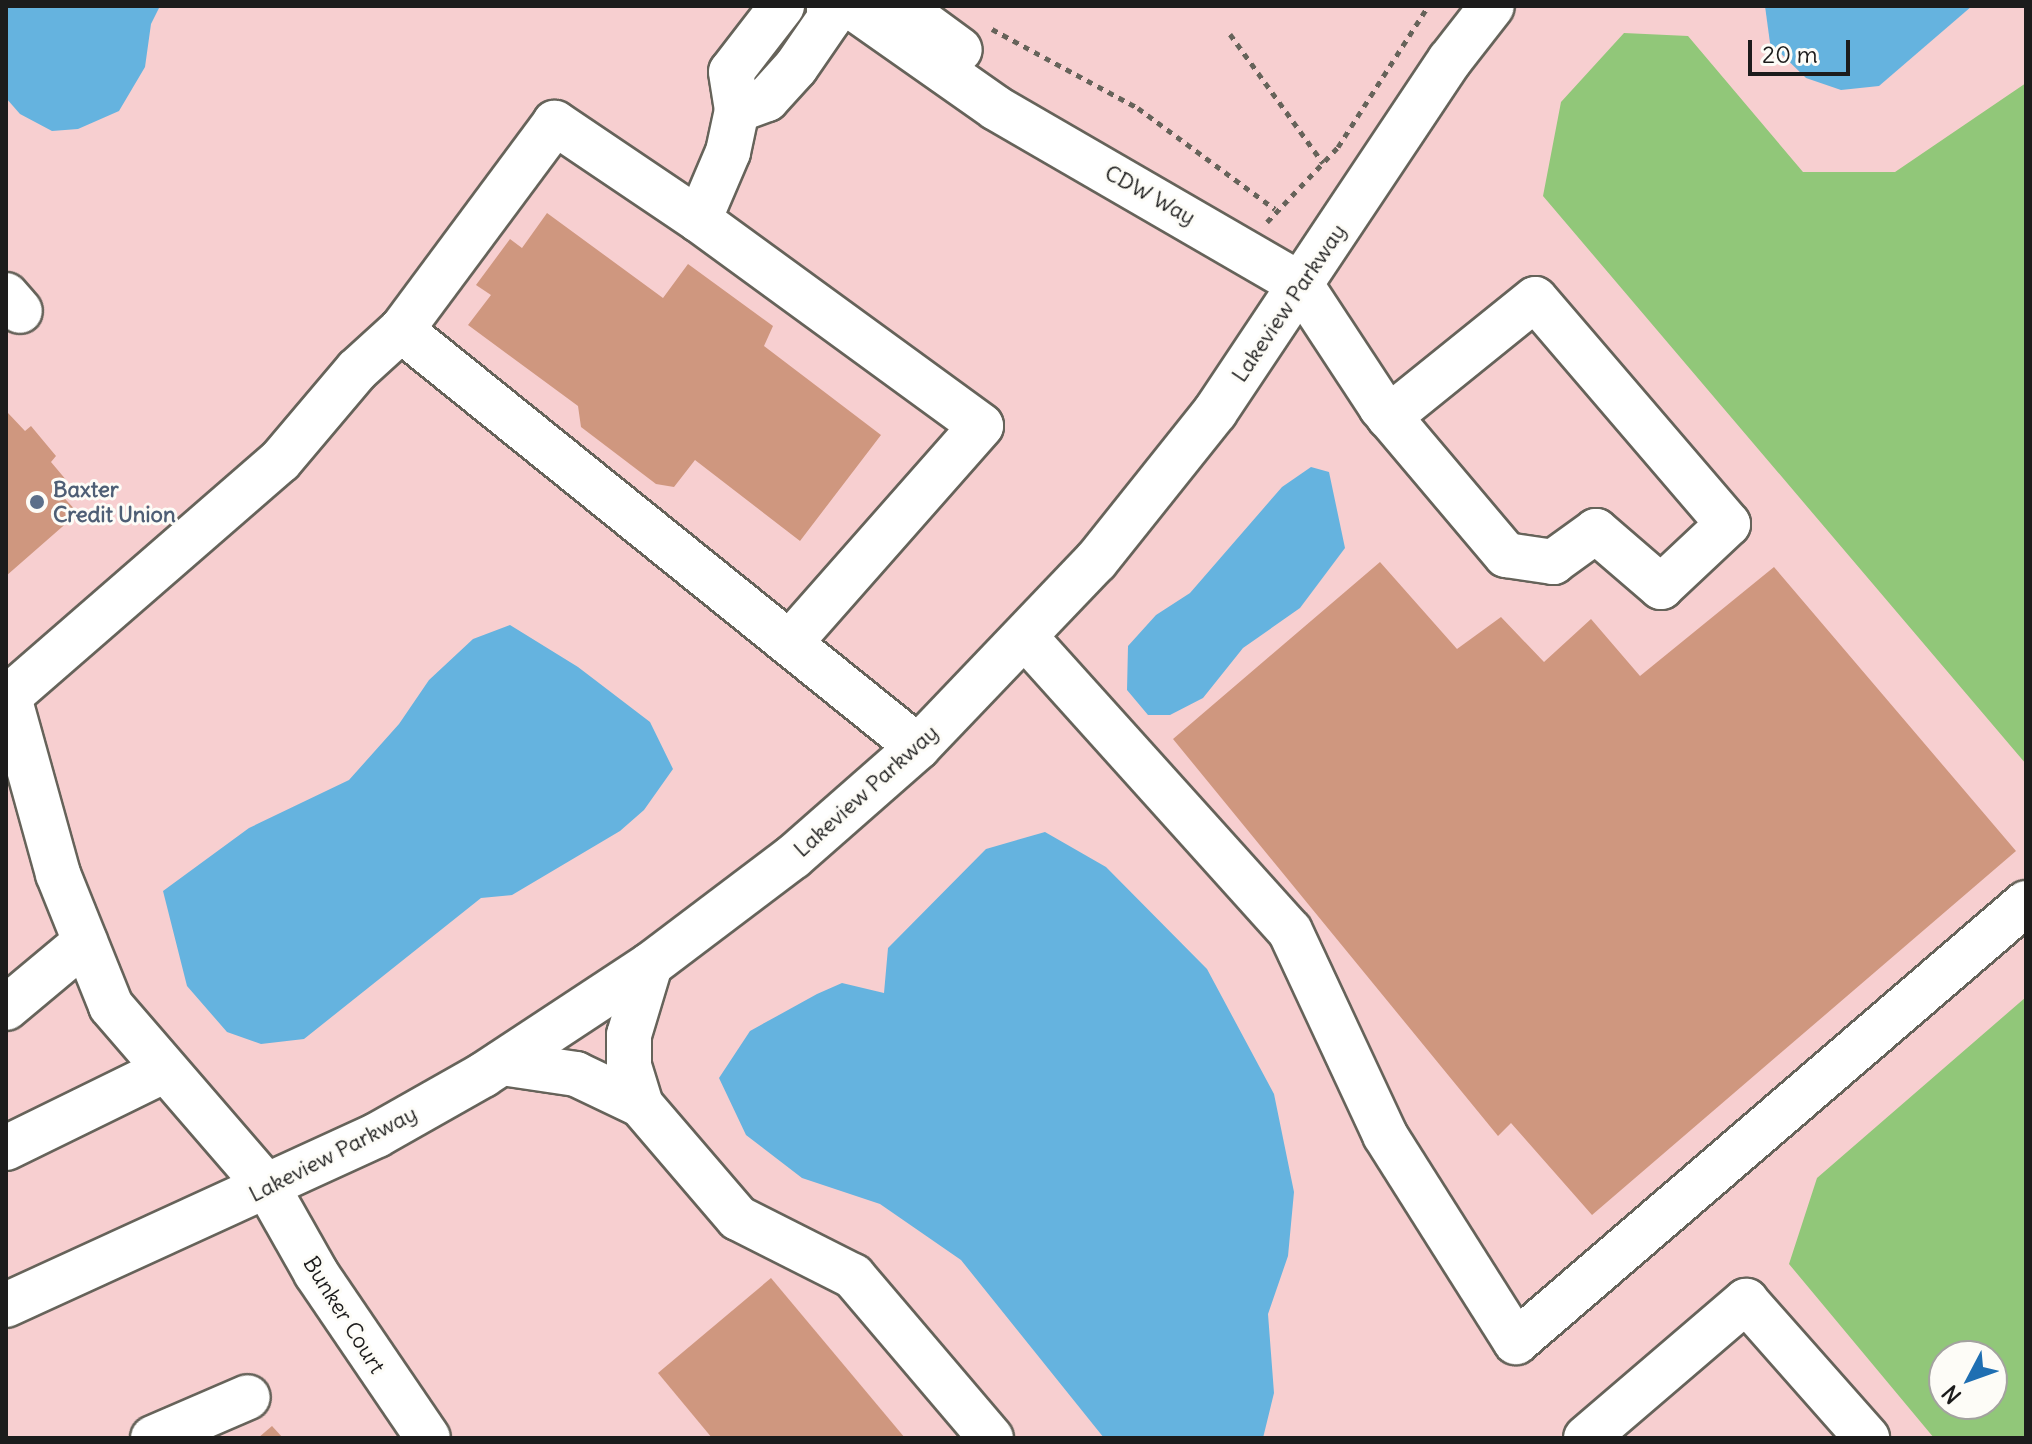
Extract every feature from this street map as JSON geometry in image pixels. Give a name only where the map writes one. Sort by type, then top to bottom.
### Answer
[{"type":"street","points":[[699,220],[728,152],[737,110],[731,72],[782,6]]},
{"type":"street","points":[[737,110],[767,99],[777,88],[829,19],[829,6]]},
{"type":"street","name":"CDW Way","points":[[851,6],[996,108],[1301,285]]},
{"type":"street","points":[[900,6],[989,71],[996,108]]},
{"type":"street","name":"Lakeview Parkway","points":[[6,1305],[268,1188],[377,1135],[502,1063],[650,965],[793,857],[918,747],[1026,638],[1096,561],[1215,412],[1450,60],[1492,6]]},
{"type":"street","points":[[8,698],[280,461],[357,370],[401,330],[555,123],[699,220],[981,426],[790,643]]},
{"type":"street","points":[[1301,285],[1389,417],[1506,555],[1553,562],[1596,531],[1661,587],[1728,524],[1535,299],[1389,417]]},
{"type":"street","points":[[401,330],[918,747]]},
{"type":"street","points":[[1026,638],[1290,931],[1385,1135],[1516,1342],[2026,903]]},
{"type":"street","name":"Bunker Court","points":[[8,698],[58,874],[111,1006],[163,1071],[268,1188],[333,1300],[428,1438]]},
{"type":"street","points":[[11,1011],[85,942]]},
{"type":"street","points":[[650,965],[629,1035],[629,1066],[641,1105],[738,1218],[853,1276],[991,1438]]},
{"type":"street","points":[[502,1063],[576,1074],[641,1105]]},
{"type":"street","points":[[11,1137],[163,1071]]},
{"type":"street","points":[[1586,1438],[1746,1301],[1867,1438]]},
{"type":"street","points":[[153,1438],[248,1397]]},
{"type":"path","points":[[1270,217],[1323,163],[1428,6]]},
{"type":"path","points":[[989,28],[1138,108],[1275,209]]},
{"type":"path","points":[[1230,34],[1323,163]]},
{"type":"shaded area","points":[[6,6],[2026,6],[2026,1438],[6,1438]]},
{"type":"green space","points":[[1624,33],[1688,36],[1803,172],[1895,172],[2026,83],[2026,764],[1543,196],[1561,102]]},
{"type":"green space","points":[[2026,997],[2026,1438],[1934,1438],[1789,1264],[1817,1178]]},
{"type":"water","points":[[6,6],[160,6],[151,24],[145,67],[119,111],[78,129],[52,131],[20,114],[6,98]]},
{"type":"water","points":[[1765,6],[1972,6],[1879,86],[1841,90],[1806,78],[1770,43]]},
{"type":"water","points":[[1311,467],[1329,472],[1345,548],[1300,608],[1243,648],[1203,698],[1170,715],[1148,715],[1127,690],[1128,646],[1156,615],[1190,593],[1282,487]]},
{"type":"water","points":[[510,625],[578,667],[650,722],[673,769],[644,810],[620,831],[512,895],[481,898],[304,1039],[261,1044],[227,1032],[187,986],[163,891],[249,828],[349,780],[399,724],[429,680],[473,639]]},
{"type":"water","points":[[1045,832],[1106,867],[1207,969],[1274,1094],[1294,1192],[1288,1256],[1268,1314],[1274,1393],[1263,1438],[1104,1438],[961,1260],[880,1204],[802,1178],[746,1135],[719,1078],[750,1031],[817,994],[842,983],[884,993],[888,948],[986,849]]},
{"type":"building","points":[[547,213],[663,298],[688,264],[773,326],[764,346],[881,435],[800,541],[695,460],[674,487],[656,484],[581,427],[578,406],[468,325],[491,295],[476,285],[510,239],[522,248]]},
{"type":"building","name":"Baxter Credit Union","points":[[8,413],[25,431],[31,426],[56,456],[51,462],[67,481],[58,491],[78,513],[6,576]]},
{"type":"building","points":[[1380,562],[1457,649],[1501,617],[1544,662],[1591,619],[1640,676],[1774,567],[2016,851],[1592,1215],[1511,1123],[1498,1136],[1173,739]]},
{"type":"building","points":[[771,1278],[905,1438],[712,1438],[658,1373]]},
{"type":"building","points":[[272,1426],[283,1438],[258,1438]]},
{"type":"place","name":"Baxter Credit Union","points":[[37,502]]}]
